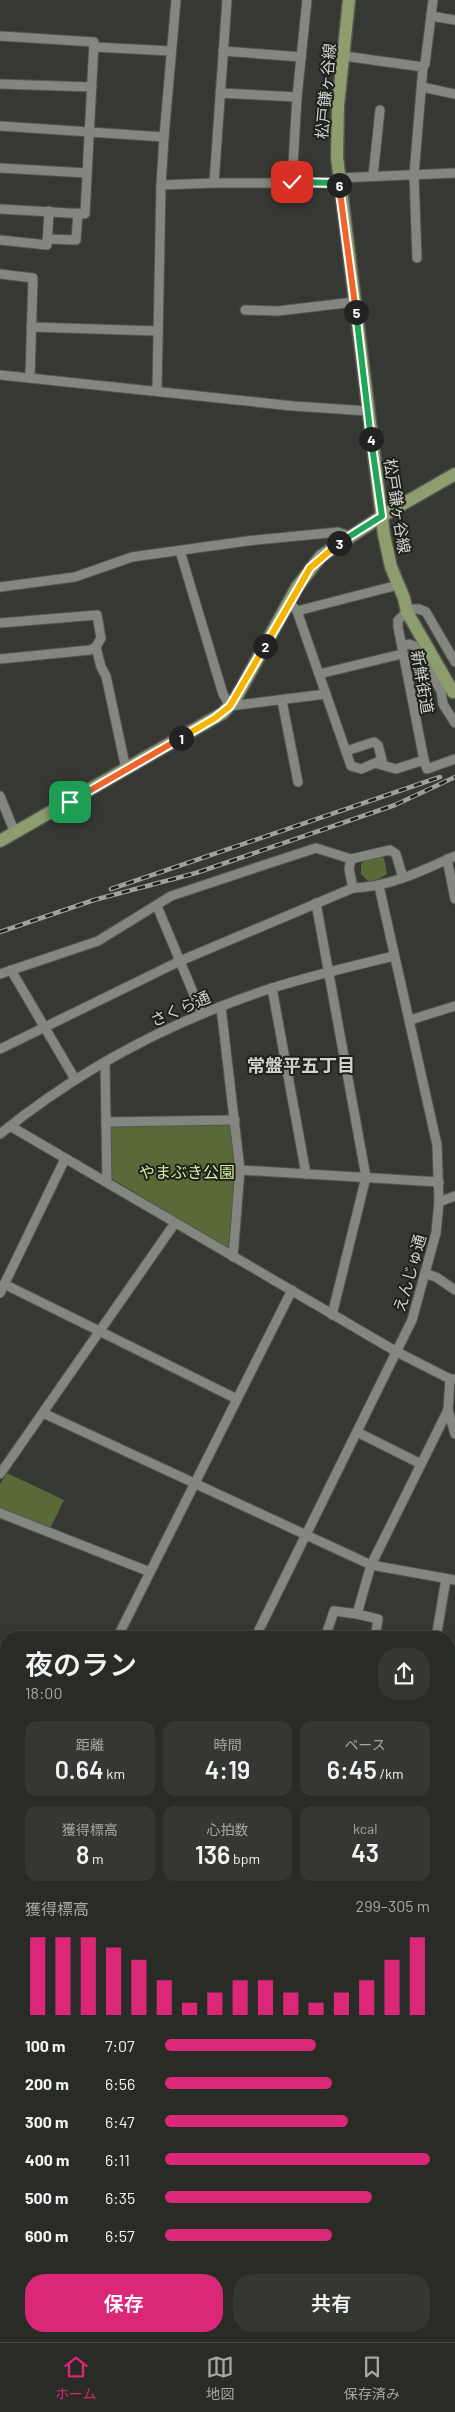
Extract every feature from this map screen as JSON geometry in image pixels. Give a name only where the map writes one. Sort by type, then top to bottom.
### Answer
[{"type":"main road","name":"松戸鎌ヶ谷線","points":[[349,0],[336,131],[339,180],[387,551],[404,598],[454,687]]},
{"type":"main road","points":[[0,841],[215,718],[230,706],[293,607],[310,568],[321,556],[349,536],[455,474]]},
{"type":"street","points":[[157,390],[161,185],[176,0]]},
{"type":"street","points":[[214,183],[227,0]]},
{"type":"street","points":[[292,182],[297,97],[307,0]]},
{"type":"street","points":[[417,258],[414,175],[423,67],[425,64],[433,0]]},
{"type":"street","points":[[431,16],[455,20]]},
{"type":"street","points":[[0,36],[94,42],[85,214],[0,209]]},
{"type":"street","points":[[94,47],[171,50]]},
{"type":"street","points":[[223,50],[301,57]]},
{"type":"street","points":[[344,56],[423,67]]},
{"type":"street","points":[[0,84],[92,87]]},
{"type":"street","points":[[422,88],[455,94]]},
{"type":"street","points":[[220,93],[297,97]]},
{"type":"street","points":[[373,176],[380,110]]},
{"type":"street","points":[[0,126],[164,137]]},
{"type":"street","points":[[0,168],[87,173]]},
{"type":"street","points":[[161,185],[292,182],[373,176],[455,173]]},
{"type":"street","points":[[0,240],[47,245],[49,211]]},
{"type":"street","points":[[47,239],[76,240],[78,213]]},
{"type":"street","points":[[0,274],[33,278],[30,377]]},
{"type":"street","points":[[245,310],[278,311],[354,302]]},
{"type":"street","points":[[31,327],[157,331]]},
{"type":"street","points":[[0,375],[157,390],[292,406],[368,411]]},
{"type":"street","points":[[0,587],[75,577],[132,557],[247,540],[338,532],[349,536]]},
{"type":"street","points":[[180,551],[223,694],[230,706],[326,694]]},
{"type":"street","points":[[398,585],[293,607],[354,769],[378,764],[396,770],[424,760],[427,769],[455,759]]},
{"type":"street","points":[[412,614],[419,609],[426,612],[455,662]]},
{"type":"street","name":"新鮮街道","points":[[412,614],[398,620],[402,650],[424,760]]},
{"type":"street","points":[[0,624],[97,615],[101,638],[96,647],[90,650],[0,660]]},
{"type":"street","points":[[319,674],[402,650],[409,644],[414,646],[441,691],[444,704],[455,723]]},
{"type":"street","points":[[96,647],[101,667],[106,676],[126,769]]},
{"type":"street","points":[[282,700],[298,782]]},
{"type":"street","points":[[346,752],[371,742],[376,743],[382,757],[378,764]]},
{"type":"street","points":[[0,796],[15,832]]},
{"type":"street","points":[[0,974],[98,941],[171,896],[316,848],[351,859],[357,856],[390,850],[396,854],[403,878]]},
{"type":"street","points":[[0,1049],[180,961],[353,888],[379,886],[451,858],[455,899]]},
{"type":"street","points":[[351,859],[349,868],[353,888]]},
{"type":"street","name":"えんじゅ通","points":[[258,1631],[412,1320],[436,1232],[439,1202],[437,1145],[379,886]]},
{"type":"street","points":[[316,903],[366,1177],[332,1315]]},
{"type":"street","points":[[157,906],[202,1014]]},
{"type":"street","name":"さくら通","points":[[0,1134],[75,1079],[202,1014],[272,988],[394,956]]},
{"type":"street","points":[[11,970],[75,1079]]},
{"type":"street","points":[[272,988],[306,1174]]},
{"type":"street","points":[[410,1020],[455,1006]]},
{"type":"street","points":[[221,1007],[240,1170],[234,1257]]},
{"type":"street","points":[[105,1062],[107,1182]]},
{"type":"street","points":[[106,1122],[235,1120]]},
{"type":"street","points":[[10,1126],[332,1315],[397,1352],[453,1379],[448,1410],[371,1565],[357,1614]]},
{"type":"street","points":[[65,1159],[2,1288],[100,1331],[236,1399]]},
{"type":"street","points":[[240,1170],[439,1182]]},
{"type":"street","points":[[439,1202],[455,1196]]},
{"type":"street","points":[[0,1474],[176,1223]]},
{"type":"street","points":[[426,1274],[436,1277],[455,1290]]},
{"type":"street","points":[[120,1631],[292,1290]]},
{"type":"street","points":[[448,1410],[455,1434]]},
{"type":"street","points":[[44,1413],[371,1565],[450,1580],[438,1631]]},
{"type":"street","points":[[356,1432],[421,1464]]},
{"type":"street","points":[[0,1513],[150,1572]]},
{"type":"street","points":[[327,1631],[334,1611],[378,1619],[376,1631]]},
{"type":"green space","points":[[384,858],[387,874],[375,881],[368,881],[361,874],[361,864],[365,860]]},
{"type":"green space","name":"やまぶき公園","points":[[229,1124],[232,1127],[235,1163],[231,1246],[227,1248],[111,1178],[110,1129],[113,1126]]},
{"type":"green space","points":[[7,1473],[64,1500],[50,1529],[0,1509],[0,1484]]},
{"type":"railway","points":[[111,889],[440,777]]},
{"type":"railway","points":[[0,932],[94,900],[196,873],[395,805],[455,777]]},
{"type":"district","name":"常盤平五丁目","points":[[301,1065]]},
{"type":"route","points":[[70,802],[223,713],[236,698],[297,587],[310,568],[321,556],[382,516],[339,183],[292,182]]}]
